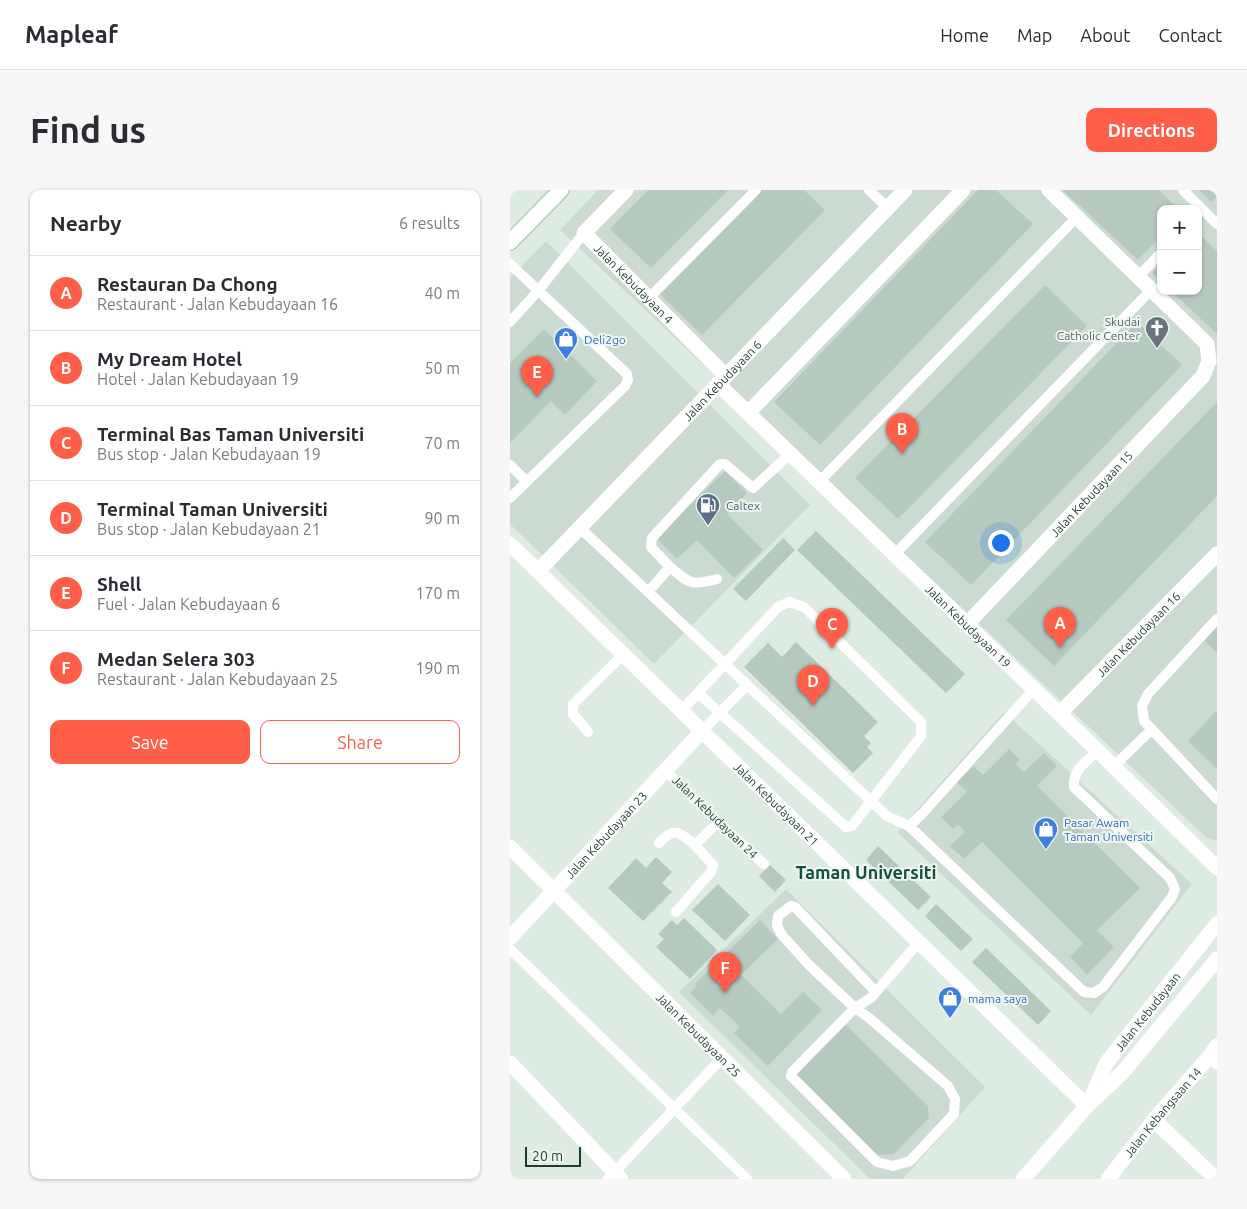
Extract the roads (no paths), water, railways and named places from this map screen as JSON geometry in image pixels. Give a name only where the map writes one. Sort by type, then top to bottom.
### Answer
[{"type":"street","points":[[510,242],[561,190]]},
{"type":"street","name":"Jalan Kebudayaan 4","points":[[626,190],[584,233],[649,298],[722,380]]},
{"type":"street","name":"Jalan Kebudayaan 6","points":[[538,571],[906,190]]},
{"type":"street","points":[[748,413],[963,190]]},
{"type":"street","points":[[1050,190],[1151,290]]},
{"type":"street","name":"Jalan Kebudayaan 15","points":[[967,624],[1204,376],[1208,361],[1207,344],[1151,290]]},
{"type":"street","name":"Jalan Kebudayaan 19","points":[[722,380],[748,413],[1060,713],[1217,868]]},
{"type":"street","name":"Jalan Kebudayaan 21","points":[[510,544],[1088,1106]]},
{"type":"street","name":"Jalan Kebudayaan 16","points":[[1060,713],[1217,554]]},
{"type":"street","name":"Jalan Kebudayaan 23","points":[[510,938],[702,731]]},
{"type":"street","name":"Jalan Kebudayaan 25","points":[[510,847],[721,1059],[844,1179]]},
{"type":"street","name":"Jalan Kebudayaan","points":[[1088,1106],[1107,1062],[1217,924]]},
{"type":"street","name":"Jalan Kebudayaan","points":[[1023,1179],[1088,1106],[1122,1073],[1217,959]]},
{"type":"street","name":"Jalan Kebangsaan 14","points":[[1108,1179],[1154,1120],[1214,1056]]},
{"type":"street","points":[[510,1063],[614,1177]]},
{"type":"street","points":[[1154,1120],[1216,1179]]},
{"type":"lane","points":[[649,298],[756,190]]},
{"type":"lane","points":[[869,190],[888,208]]},
{"type":"lane","points":[[1183,190],[1195,205]]},
{"type":"lane","points":[[1202,212],[1215,219]]},
{"type":"lane","points":[[819,482],[1077,217]]},
{"type":"lane","points":[[510,322],[538,291],[584,233]]},
{"type":"lane","points":[[1138,277],[1157,257]]},
{"type":"lane","points":[[510,264],[627,374],[628,380],[625,386],[510,498]]},
{"type":"lane","points":[[895,554],[1151,290]]},
{"type":"lane","points":[[717,580],[697,584],[686,580],[670,567],[651,547],[652,538],[720,464],[725,464],[753,488],[790,454]]},
{"type":"lane","points":[[510,465],[526,481]]},
{"type":"lane","points":[[580,528],[870,801],[887,816],[909,826],[1084,992],[1094,993],[1102,987],[1172,897],[1175,888],[1170,878],[1074,787],[1073,778],[1078,770],[1098,750]]},
{"type":"lane","points":[[648,592],[670,567]]},
{"type":"lane","points":[[681,711],[778,607],[789,602],[804,607],[921,722],[921,736],[852,826],[846,826],[698,693]]},
{"type":"lane","points":[[1217,620],[1148,694],[1142,706],[1144,721],[1217,798]]},
{"type":"lane","points":[[588,732],[573,714],[573,704],[624,655]]},
{"type":"lane","points":[[702,731],[747,685]]},
{"type":"lane","points":[[909,826],[922,814],[1034,688]]},
{"type":"lane","points":[[1114,766],[1152,729]]},
{"type":"lane","name":"Jalan Kebudayaan 24","points":[[666,770],[718,822],[764,864]]},
{"type":"lane","points":[[695,845],[718,822]]},
{"type":"lane","points":[[659,843],[667,834],[674,831],[678,832],[695,845],[712,864],[713,868],[676,912]]},
{"type":"lane","points":[[876,992],[795,907],[791,906],[785,909],[778,916],[777,926],[782,935],[809,964],[856,1008],[948,1086],[954,1100],[954,1114],[914,1156],[903,1164],[887,1166],[877,1162],[791,1076],[792,1072],[807,1055],[856,1008],[872,997],[919,942]]},
{"type":"lane","points":[[510,950],[747,1179]]},
{"type":"lane","points":[[614,1177],[674,1108],[721,1059]]},
{"type":"place","name":"Skudai Catholic Center","points":[[1157,349]]},
{"type":"place","name":"Deli2go","points":[[566,360]]},
{"type":"place","name":"Shell","points":[[537,397]]},
{"type":"place","name":"My Dream Hotel","points":[[902,454]]},
{"type":"place","name":"Caltex","points":[[708,526]]},
{"type":"place","name":"Restauran Da Chong","points":[[1060,648]]},
{"type":"place","name":"Terminal Bas Taman Universiti","points":[[832,649]]},
{"type":"place","name":"Terminal Taman Universiti","points":[[813,706]]},
{"type":"place","name":"Pasar Awam Taman Universiti","points":[[1046,850]]},
{"type":"place","name":"Medan Selera 303","points":[[725,993]]},
{"type":"place","name":"mama saya","points":[[950,1019]]},
{"type":"district","name":"Taman Universiti","points":[[866,872]]}]
